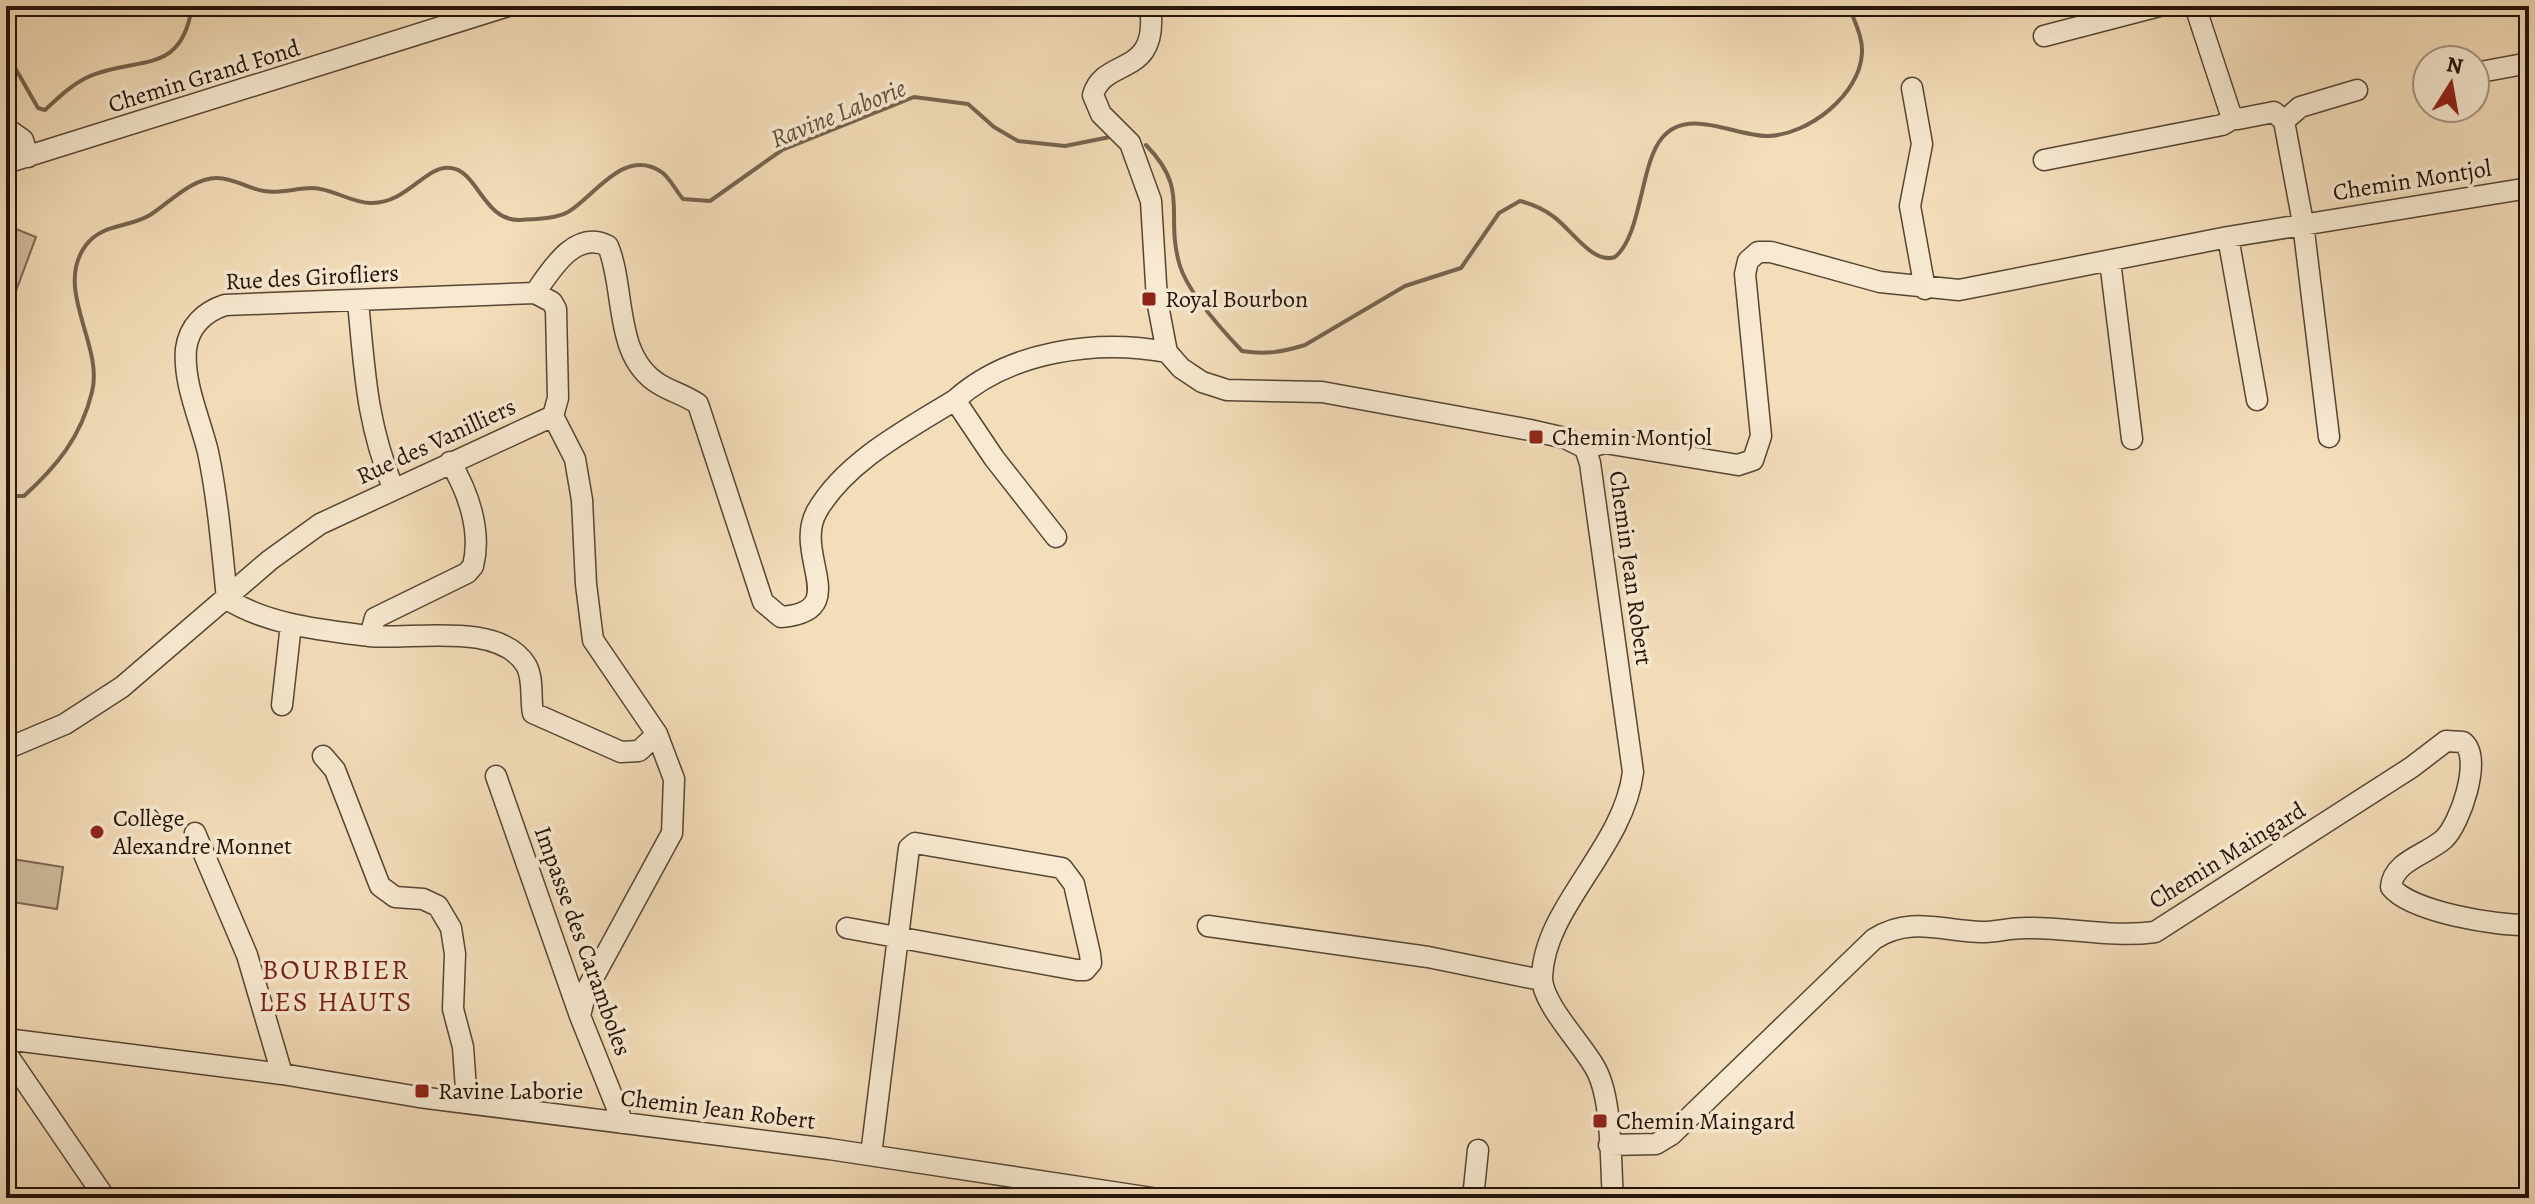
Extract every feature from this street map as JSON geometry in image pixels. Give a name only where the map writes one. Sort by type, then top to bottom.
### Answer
[{"type":"street","name":"Chemin Grand Fond","points":[[6,163],[508,6]]},
{"type":"street","points":[[553,416],[558,398],[556,309],[552,302],[535,293],[557,260],[576,246],[600,242],[608,246],[628,340],[637,362],[659,384],[698,404],[763,602],[781,617],[803,615],[817,603],[821,593],[809,548],[816,512],[839,484],[888,442],[1000,368],[1089,348],[1167,352],[1157,300],[1151,201],[1130,143],[1101,114],[1093,95],[1103,81],[1145,52],[1153,24],[1150,6]]},
{"type":"street","points":[[2044,36],[2159,6]]},
{"type":"street","points":[[2195,6],[2228,109],[2234,118]]},
{"type":"street","points":[[2491,70],[2529,63]]},
{"type":"street","points":[[1912,88],[1922,144],[1910,206],[1925,289]]},
{"type":"street","points":[[2044,160],[2222,125],[2234,118],[2269,112],[2277,114],[2284,121],[2300,107],[2357,90]]},
{"type":"street","name":"Chemin Montjol","points":[[2284,121],[2303,223],[2329,437]]},
{"type":"street","points":[[6,128],[23,140],[28,157]]},
{"type":"street","name":"Chemin Montjol","points":[[1585,448],[1605,443],[1738,465],[1753,460],[1761,436],[1745,274],[1748,261],[1758,252],[1771,252],[1880,282],[1925,289],[1959,290],[2303,223],[2529,188]]},
{"type":"street","points":[[2228,237],[2257,400]]},
{"type":"street","points":[[2110,261],[2132,439]]},
{"type":"street","name":"Rue des Girofliers","points":[[227,599],[218,508],[186,365],[186,347],[195,324],[213,309],[225,305],[535,293]]},
{"type":"street","points":[[358,302],[367,401],[375,442],[393,488]]},
{"type":"street","name":"Chemin Jean Robert","points":[[1167,352],[1202,382],[1227,390],[1322,392],[1530,430],[1565,438],[1585,448],[1590,463],[1633,772],[1630,796],[1619,824],[1556,927],[1541,980]]},
{"type":"street","points":[[955,400],[994,458],[1056,537]]},
{"type":"street","name":"Rue des Vanilliers","points":[[6,749],[65,724],[106,699],[270,560],[320,524],[553,416],[575,459],[582,500],[586,584],[593,640],[620,684],[657,734],[674,779],[672,833],[586,991],[580,1016]]},
{"type":"street","points":[[370,636],[375,618],[467,573],[473,566],[474,524],[469,502],[450,462]]},
{"type":"street","points":[[227,599],[244,609],[291,624],[370,636],[468,636],[489,640],[508,648],[527,667],[533,713],[621,752],[639,751],[657,734]]},
{"type":"street","points":[[282,705],[291,624]]},
{"type":"street","name":"Chemin Maingard","points":[[1609,1145],[1656,1144],[1671,1135],[1874,939],[1887,931],[1920,925],[1983,932],[2024,928],[2124,934],[2155,932],[2412,767],[2446,741],[2463,742],[2471,755],[2472,768],[2458,818],[2443,839],[2397,869],[2391,887],[2407,901],[2480,920],[2529,925]]},
{"type":"street","points":[[323,756],[335,770],[380,886],[395,897],[430,901],[446,916],[455,954],[453,1009],[463,1047],[467,1103]]},
{"type":"street","name":"Impasse des Caramboles","points":[[496,776],[580,1016],[623,1123]]},
{"type":"street","points":[[195,833],[247,955],[282,1074]]},
{"type":"street","points":[[847,928],[898,939],[1077,970],[1085,970],[1091,963],[1074,884],[1062,868],[924,842],[915,843],[909,848],[898,939],[871,1155]]},
{"type":"street","points":[[1208,926],[1428,957],[1541,980],[1548,999],[1601,1077],[1613,1198]]},
{"type":"street","name":"Chemin Jean Robert","points":[[6,1039],[871,1155],[1143,1197]]},
{"type":"street","points":[[6,1053],[105,1198]]},
{"type":"street","points":[[1473,1198],[1478,1150]]},
{"type":"shaded area","points":[[6,225],[36,237],[6,318]]},
{"type":"shaded area","points":[[6,858],[63,867],[57,909],[6,901]]},
{"type":"waterway","points":[[6,52],[38,108],[45,110],[90,76],[168,54],[179,44],[192,6]]},
{"type":"waterway","name":"Ravine Laborie","points":[[1146,145],[1168,176],[1174,203],[1176,247],[1180,266],[1190,287],[1242,351],[1281,351],[1305,345],[1405,286],[1461,268],[1499,213],[1520,201],[1550,214],[1599,256],[1615,257],[1631,233],[1655,150],[1662,138],[1673,129],[1685,124],[1699,124],[1755,135],[1783,134],[1815,120],[1842,97],[1859,69],[1862,53],[1860,35],[1849,6]]},
{"type":"waterway","name":"Ravine Laborie","points":[[6,496],[24,496],[47,473],[66,450],[87,408],[94,374],[75,280],[77,262],[86,245],[100,233],[142,219],[182,192],[209,179],[224,178],[270,192],[306,188],[327,190],[371,203],[384,202],[433,172],[451,168],[468,178],[497,213],[520,220],[568,212],[610,177],[634,166],[660,171],[683,199],[710,201],[782,150],[914,97],[968,104],[994,127],[1018,141],[1065,146],[1115,136]]},
{"type":"place","name":"Royal Bourbon","points":[[1149,299]]},
{"type":"place","name":"Chemin Montjol","points":[[1536,437]]},
{"type":"place","name":"Collège Alexandre Monnet","points":[[97,832]]},
{"type":"place","name":"Ravine Laborie","points":[[422,1091]]},
{"type":"place","name":"Chemin Maingard","points":[[1600,1121]]},
{"type":"district","name":"BOURBIER LES HAUTS","points":[[336,985]]}]
